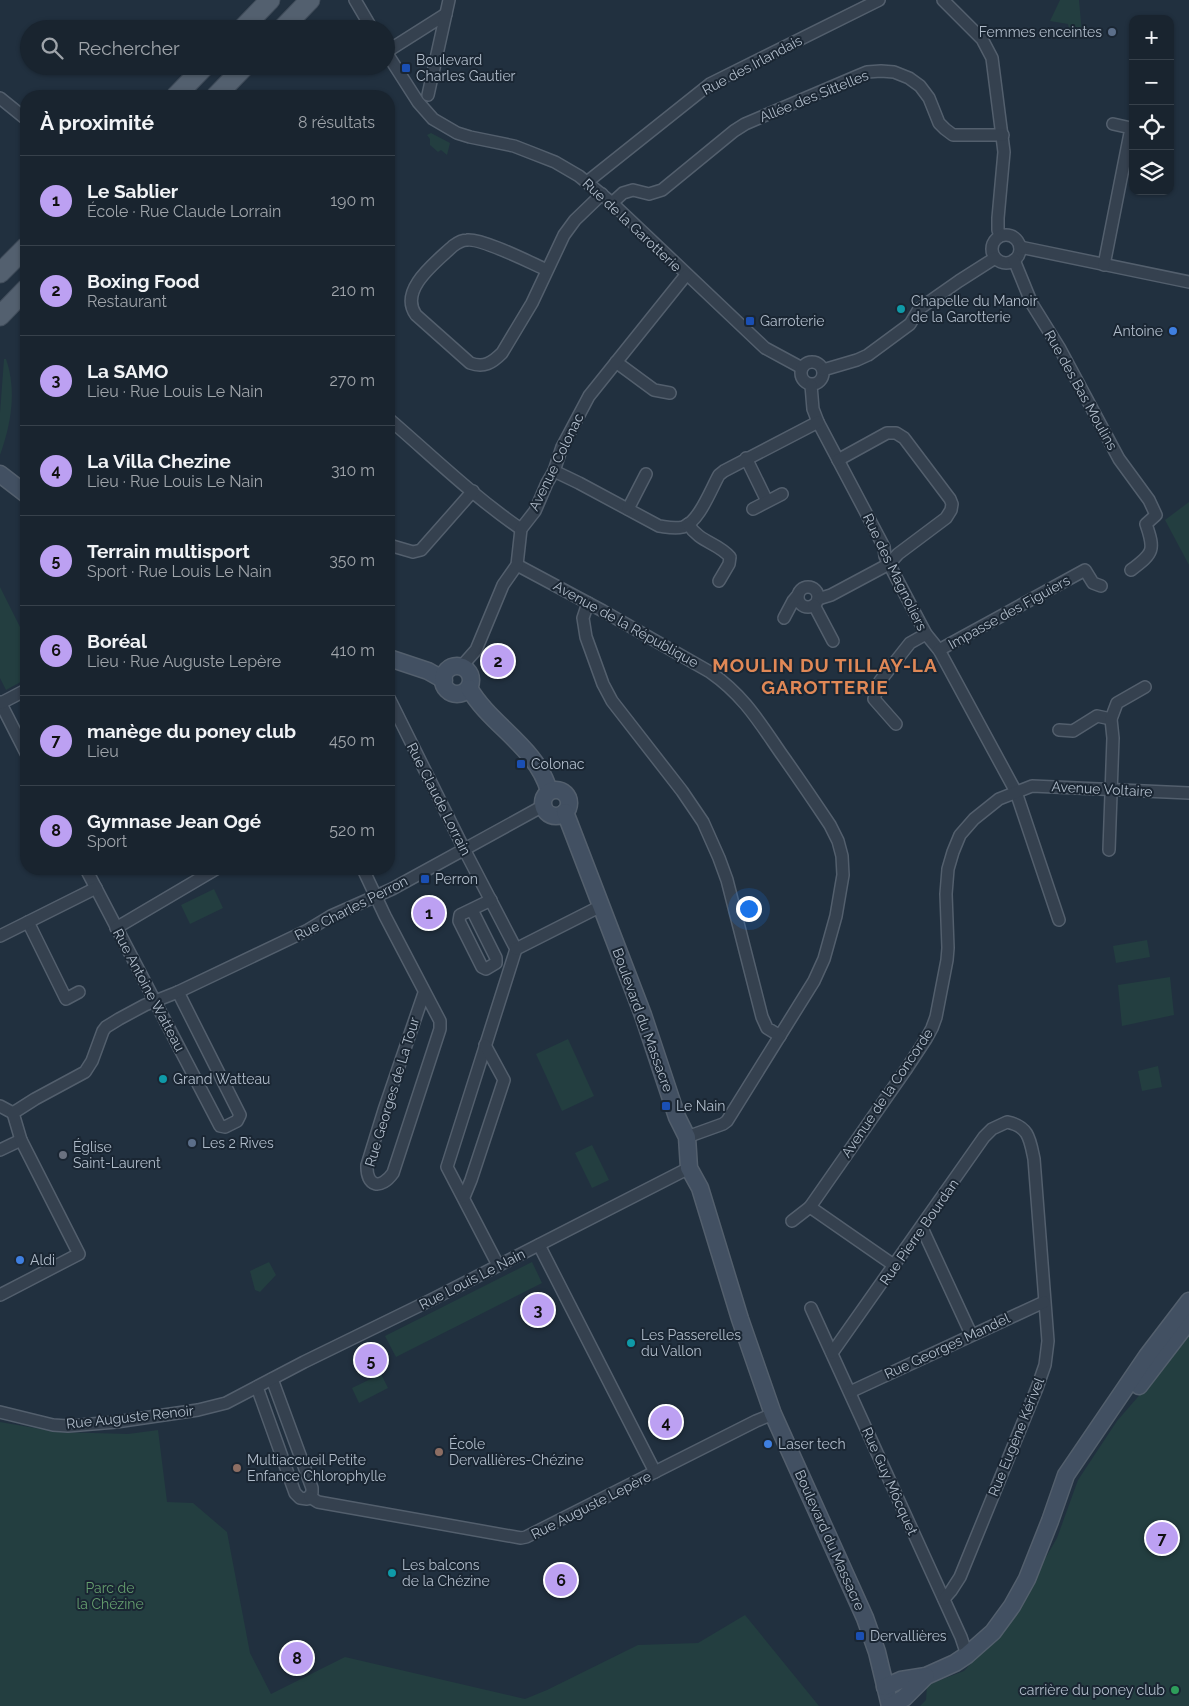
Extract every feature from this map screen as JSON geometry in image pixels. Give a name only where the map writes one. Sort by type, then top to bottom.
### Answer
[{"type":"main road","points":[[251,20],[270,0]]},
{"type":"main road","points":[[291,20],[310,0]]},
{"type":"main road","points":[[182,90],[196,75]]},
{"type":"main road","points":[[222,90],[236,75]]},
{"type":"main road","points":[[0,273],[20,253]]},
{"type":"main road","points":[[0,316],[20,295]]},
{"type":"main road","points":[[0,474],[20,490]]},
{"type":"main road","points":[[0,479],[20,491]]},
{"type":"main road","points":[[395,660],[428,671],[444,680]]},
{"type":"main road","points":[[461,667],[470,675],[469,688],[463,693],[455,694],[448,691],[444,676],[449,670],[461,667]]},
{"type":"main road","points":[[469,688],[480,704],[524,749],[545,778],[549,791]]},
{"type":"main road","points":[[559,789],[567,795],[569,804],[565,812],[559,815],[552,815],[546,812],[542,806],[543,798],[549,791],[559,789]]},
{"type":"main road","name":"Boulevard du Massacre","points":[[565,812],[643,1015],[677,1117],[687,1137],[689,1168],[700,1188],[740,1319],[773,1414],[865,1618],[877,1652],[890,1706]]},
{"type":"main road","points":[[885,1688],[901,1680],[926,1676],[943,1669],[967,1655],[994,1632],[1012,1606],[1027,1579],[1066,1474],[1147,1356],[1189,1301]]},
{"type":"main road","points":[[1050,1521],[1098,1441],[1189,1322]]},
{"type":"main road","points":[[890,1706],[904,1698],[926,1676]]},
{"type":"street","points":[[356,0],[367,20]]},
{"type":"street","points":[[428,95],[449,0]]},
{"type":"street","name":"Rue des Irlandais","points":[[587,182],[710,84],[878,0]]},
{"type":"street","points":[[944,0],[982,39],[992,58],[1004,152],[998,218],[1000,236]]},
{"type":"street","points":[[395,46],[446,14]]},
{"type":"street","name":"Rue de la Garotterie","points":[[395,66],[418,102],[433,120],[464,135],[532,152],[555,162],[587,182],[612,203],[765,348],[802,368]]},
{"type":"street","name":"Allée des Sittelles","points":[[612,203],[623,193],[632,190],[649,194],[662,190],[745,124],[867,72],[894,72],[909,78],[920,86],[929,98],[939,123],[953,135],[1003,135]]},
{"type":"street","points":[[0,98],[20,114]]},
{"type":"street","points":[[1104,265],[1132,128],[1113,124]]},
{"type":"street","points":[[547,270],[482,242],[467,240],[458,242],[416,283],[411,297],[412,311],[422,322],[470,363],[477,366],[495,360],[502,353],[532,303],[564,234],[575,220],[602,194]]},
{"type":"street","points":[[1009,235],[1017,239],[1020,247],[1020,252],[1014,260],[1006,263],[995,258],[992,250],[994,241],[1000,236],[1009,235]]},
{"type":"street","points":[[1020,247],[1189,282]]},
{"type":"street","points":[[823,370],[868,355],[910,324],[919,309],[995,258]]},
{"type":"street","name":"Rue des Bas Moulins","points":[[1014,260],[1032,304],[1060,349],[1118,459],[1149,500],[1156,515],[1146,524],[1152,541],[1151,550],[1147,559],[1132,570]]},
{"type":"street","name":"Avenue Colonac","points":[[461,667],[476,650],[504,585],[517,565],[522,529],[535,511],[554,471],[562,447],[585,404],[686,275]]},
{"type":"street","points":[[616,362],[654,390],[670,393]]},
{"type":"street","points":[[811,362],[818,364],[823,370],[821,380],[812,385],[802,379],[802,368],[811,362]]},
{"type":"street","name":"Rue des Magnoliers","points":[[812,385],[813,409],[818,422],[884,547],[885,556],[889,564],[926,634],[938,650],[1016,792],[1058,920]]},
{"type":"street","points":[[554,471],[580,483],[658,526],[672,528],[688,524],[698,513],[719,475],[746,458],[818,422]]},
{"type":"street","points":[[395,424],[473,492],[522,529]]},
{"type":"street","points":[[798,595],[800,602],[804,606],[810,607],[816,602],[889,564],[898,554],[946,518],[951,510],[952,504],[950,499],[904,438],[896,433],[887,433],[838,460]]},
{"type":"street","points":[[746,458],[768,502]]},
{"type":"street","points":[[628,509],[646,474]]},
{"type":"street","points":[[395,547],[413,552],[421,550],[473,492]]},
{"type":"street","points":[[753,509],[782,494]]},
{"type":"street","points":[[688,524],[699,537],[726,552],[730,557],[729,564],[719,581]]},
{"type":"street","name":"Avenue de la République","points":[[517,565],[710,672],[734,690],[763,727],[830,825],[838,841],[842,856],[843,875],[836,916],[830,941],[814,981],[728,1121],[687,1137]]},
{"type":"street","name":"Impasse des Figuiers","points":[[938,650],[1085,570],[1092,583],[1101,586]]},
{"type":"street","points":[[784,618],[801,589],[810,587],[816,590],[816,602],[833,640]]},
{"type":"street","points":[[588,603],[583,627],[603,684],[612,701],[682,791],[703,822],[727,880],[762,1017],[767,1028],[780,1036]]},
{"type":"street","points":[[896,724],[874,699],[880,681],[910,643],[926,634]]},
{"type":"street","points":[[1109,850],[1113,738],[1111,719],[1118,703],[1145,687]]},
{"type":"street","points":[[20,693],[0,702],[20,741]]},
{"type":"street","name":"Rue Claude Lorrain","points":[[395,710],[516,949]]},
{"type":"street","points":[[1059,730],[1073,731],[1097,716],[1111,719]]},
{"type":"street","name":"Avenue Voltaire","points":[[1016,792],[1032,786],[1041,786],[1189,793]]},
{"type":"street","name":"Avenue de la Concorde","points":[[792,1220],[810,1207],[926,1040],[936,1017],[947,960],[946,894],[948,869],[953,852],[960,835],[974,819],[1000,799],[1016,792]]},
{"type":"street","name":"Rue Charles Perron","points":[[13,1113],[85,1072],[92,1061],[99,1038],[106,1027],[145,1005],[178,992],[308,930],[331,916],[392,889],[542,806]]},
{"type":"street","name":"Rue Antoine Watteau","points":[[89,875],[220,1126],[225,1127],[237,1121],[240,1115],[178,992]]},
{"type":"street","points":[[116,928],[206,875]]},
{"type":"street","name":"Rue Georges de La Tour","points":[[365,875],[440,1021],[440,1029],[393,1174],[389,1180],[382,1184],[376,1184],[366,1174],[367,1165],[424,993]]},
{"type":"street","points":[[0,936],[96,888]]},
{"type":"street","points":[[472,910],[496,958],[496,963],[486,969],[482,967],[459,921],[460,915],[491,900]]},
{"type":"street","points":[[498,1265],[447,1167],[516,949],[601,906]]},
{"type":"street","points":[[28,922],[66,999],[79,992]]},
{"type":"street","points":[[464,1197],[504,1080],[485,1045]]},
{"type":"street","points":[[0,1106],[13,1113],[21,1140],[79,1254],[0,1295]]},
{"type":"street","name":"Rue Pierre Bourdan","points":[[832,1353],[922,1228],[984,1137],[999,1125],[1007,1122],[1013,1123]]},
{"type":"street","name":"Rue Eugène Kérivel","points":[[944,1599],[960,1577],[1038,1388],[1045,1365],[1048,1341],[1034,1160],[1030,1139],[1022,1128],[1013,1123]]},
{"type":"street","points":[[0,1150],[21,1140]]},
{"type":"street","points":[[539,1245],[689,1168]]},
{"type":"street","points":[[810,1207],[895,1266]]},
{"type":"street","points":[[922,1228],[971,1334]]},
{"type":"street","name":"Rue Louis Le Nain","points":[[257,1387],[539,1245],[655,1472]]},
{"type":"street","name":"Rue Georges Mandel","points":[[850,1392],[971,1334],[1044,1302]]},
{"type":"street","name":"Rue Guy Môcquet","points":[[811,1308],[944,1599],[967,1655]]},
{"type":"street","points":[[272,1379],[312,1488],[310,1497]]},
{"type":"street","name":"Rue Auguste Lepère","points":[[257,1387],[297,1497],[302,1499],[310,1497],[318,1502],[521,1538],[533,1535],[773,1414]]},
{"type":"street","name":"Rue Auguste Renoir","points":[[0,1412],[52,1425],[68,1426],[116,1422],[212,1407],[257,1387]]},
{"type":"green space","points":[[1060,0],[1079,0],[1082,34],[1070,32],[1068,24],[1050,21]]},
{"type":"green space","points":[[431,133],[450,143],[447,155],[441,150],[438,152],[430,145],[430,139],[427,135]]},
{"type":"green space","points":[[4,359],[6,359],[9,371],[12,395],[10,419],[0,455],[0,413]]},
{"type":"green space","points":[[1189,502],[1189,565],[1165,520]]},
{"type":"green space","points":[[0,587],[20,627],[20,682],[6,690],[0,678]]},
{"type":"green space","points":[[214,889],[223,908],[190,924],[181,905]]},
{"type":"green space","points":[[1147,940],[1150,957],[1116,963],[1113,946]]},
{"type":"green space","points":[[1170,977],[1174,1015],[1122,1026],[1118,985]]},
{"type":"green space","points":[[568,1039],[594,1096],[562,1111],[536,1054]]},
{"type":"green space","points":[[1158,1066],[1162,1087],[1142,1091],[1138,1071]]},
{"type":"green space","points":[[592,1145],[609,1180],[592,1188],[575,1153]]},
{"type":"green space","points":[[269,1262],[276,1275],[260,1292],[255,1290],[250,1271]]},
{"type":"green space","points":[[532,1262],[542,1283],[396,1357],[385,1336]]},
{"type":"green space","points":[[1189,1334],[1189,1706],[920,1706],[926,1700],[927,1685],[964,1671],[1008,1623],[1057,1538],[1078,1480],[1117,1421],[1163,1368]]},
{"type":"green space","points":[[379,1344],[382,1345],[389,1358],[388,1362],[362,1375],[359,1374],[352,1361],[353,1357]]},
{"type":"green space","points":[[381,1374],[388,1388],[359,1403],[352,1388]]},
{"type":"green space","name":"Parc de la Chézine","points":[[0,1422],[58,1432],[128,1434],[158,1430],[167,1502],[193,1503],[227,1532],[250,1653],[271,1694],[345,1657],[525,1699],[638,1645],[698,1643],[745,1615],[819,1706],[0,1706]]},
{"type":"place","name":"Femmes enceintes","points":[[1112,32]]},
{"type":"place","name":"Boulevard Charles Gautier","points":[[406,68]]},
{"type":"place","name":"Chapelle du Manoir de la Garotterie","points":[[901,309]]},
{"type":"place","name":"Garroterie","points":[[750,321]]},
{"type":"place","name":"Antoine","points":[[1173,331]]},
{"type":"place","name":"Boxing Food","points":[[498,661]]},
{"type":"place","name":"Colonac","points":[[521,764]]},
{"type":"place","name":"Perron","points":[[425,879]]},
{"type":"place","name":"Le Sablier","points":[[429,913]]},
{"type":"place","name":"Grand Watteau","points":[[163,1079]]},
{"type":"place","name":"Le Nain","points":[[666,1106]]},
{"type":"place","name":"Les 2 Rives","points":[[192,1143]]},
{"type":"place","name":"Église Saint-Laurent","points":[[63,1155]]},
{"type":"place","name":"Aldi","points":[[20,1260]]},
{"type":"place","name":"La SAMO","points":[[538,1310]]},
{"type":"place","name":"Les Passerelles du Vallon","points":[[631,1343]]},
{"type":"place","name":"Terrain multisport","points":[[371,1360]]},
{"type":"place","name":"La Villa Chezine","points":[[666,1422]]},
{"type":"place","name":"Laser tech","points":[[768,1444]]},
{"type":"place","name":"École Dervallières-Chézine","points":[[439,1452]]},
{"type":"place","name":"Multiaccueil Petite Enfance Chlorophylle","points":[[237,1468]]},
{"type":"place","name":"manège du poney club","points":[[1162,1538]]},
{"type":"place","name":"Les balcons de la Chézine","points":[[392,1573]]},
{"type":"place","name":"Boréal","points":[[561,1580]]},
{"type":"place","name":"Dervallières","points":[[860,1636]]},
{"type":"place","name":"Gymnase Jean Ogé","points":[[297,1658]]},
{"type":"place","name":"carrière du poney club","points":[[1175,1690]]},
{"type":"district","name":"MOULIN DU TILLAY-LA GAROTTERIE","points":[[825,676]]}]
